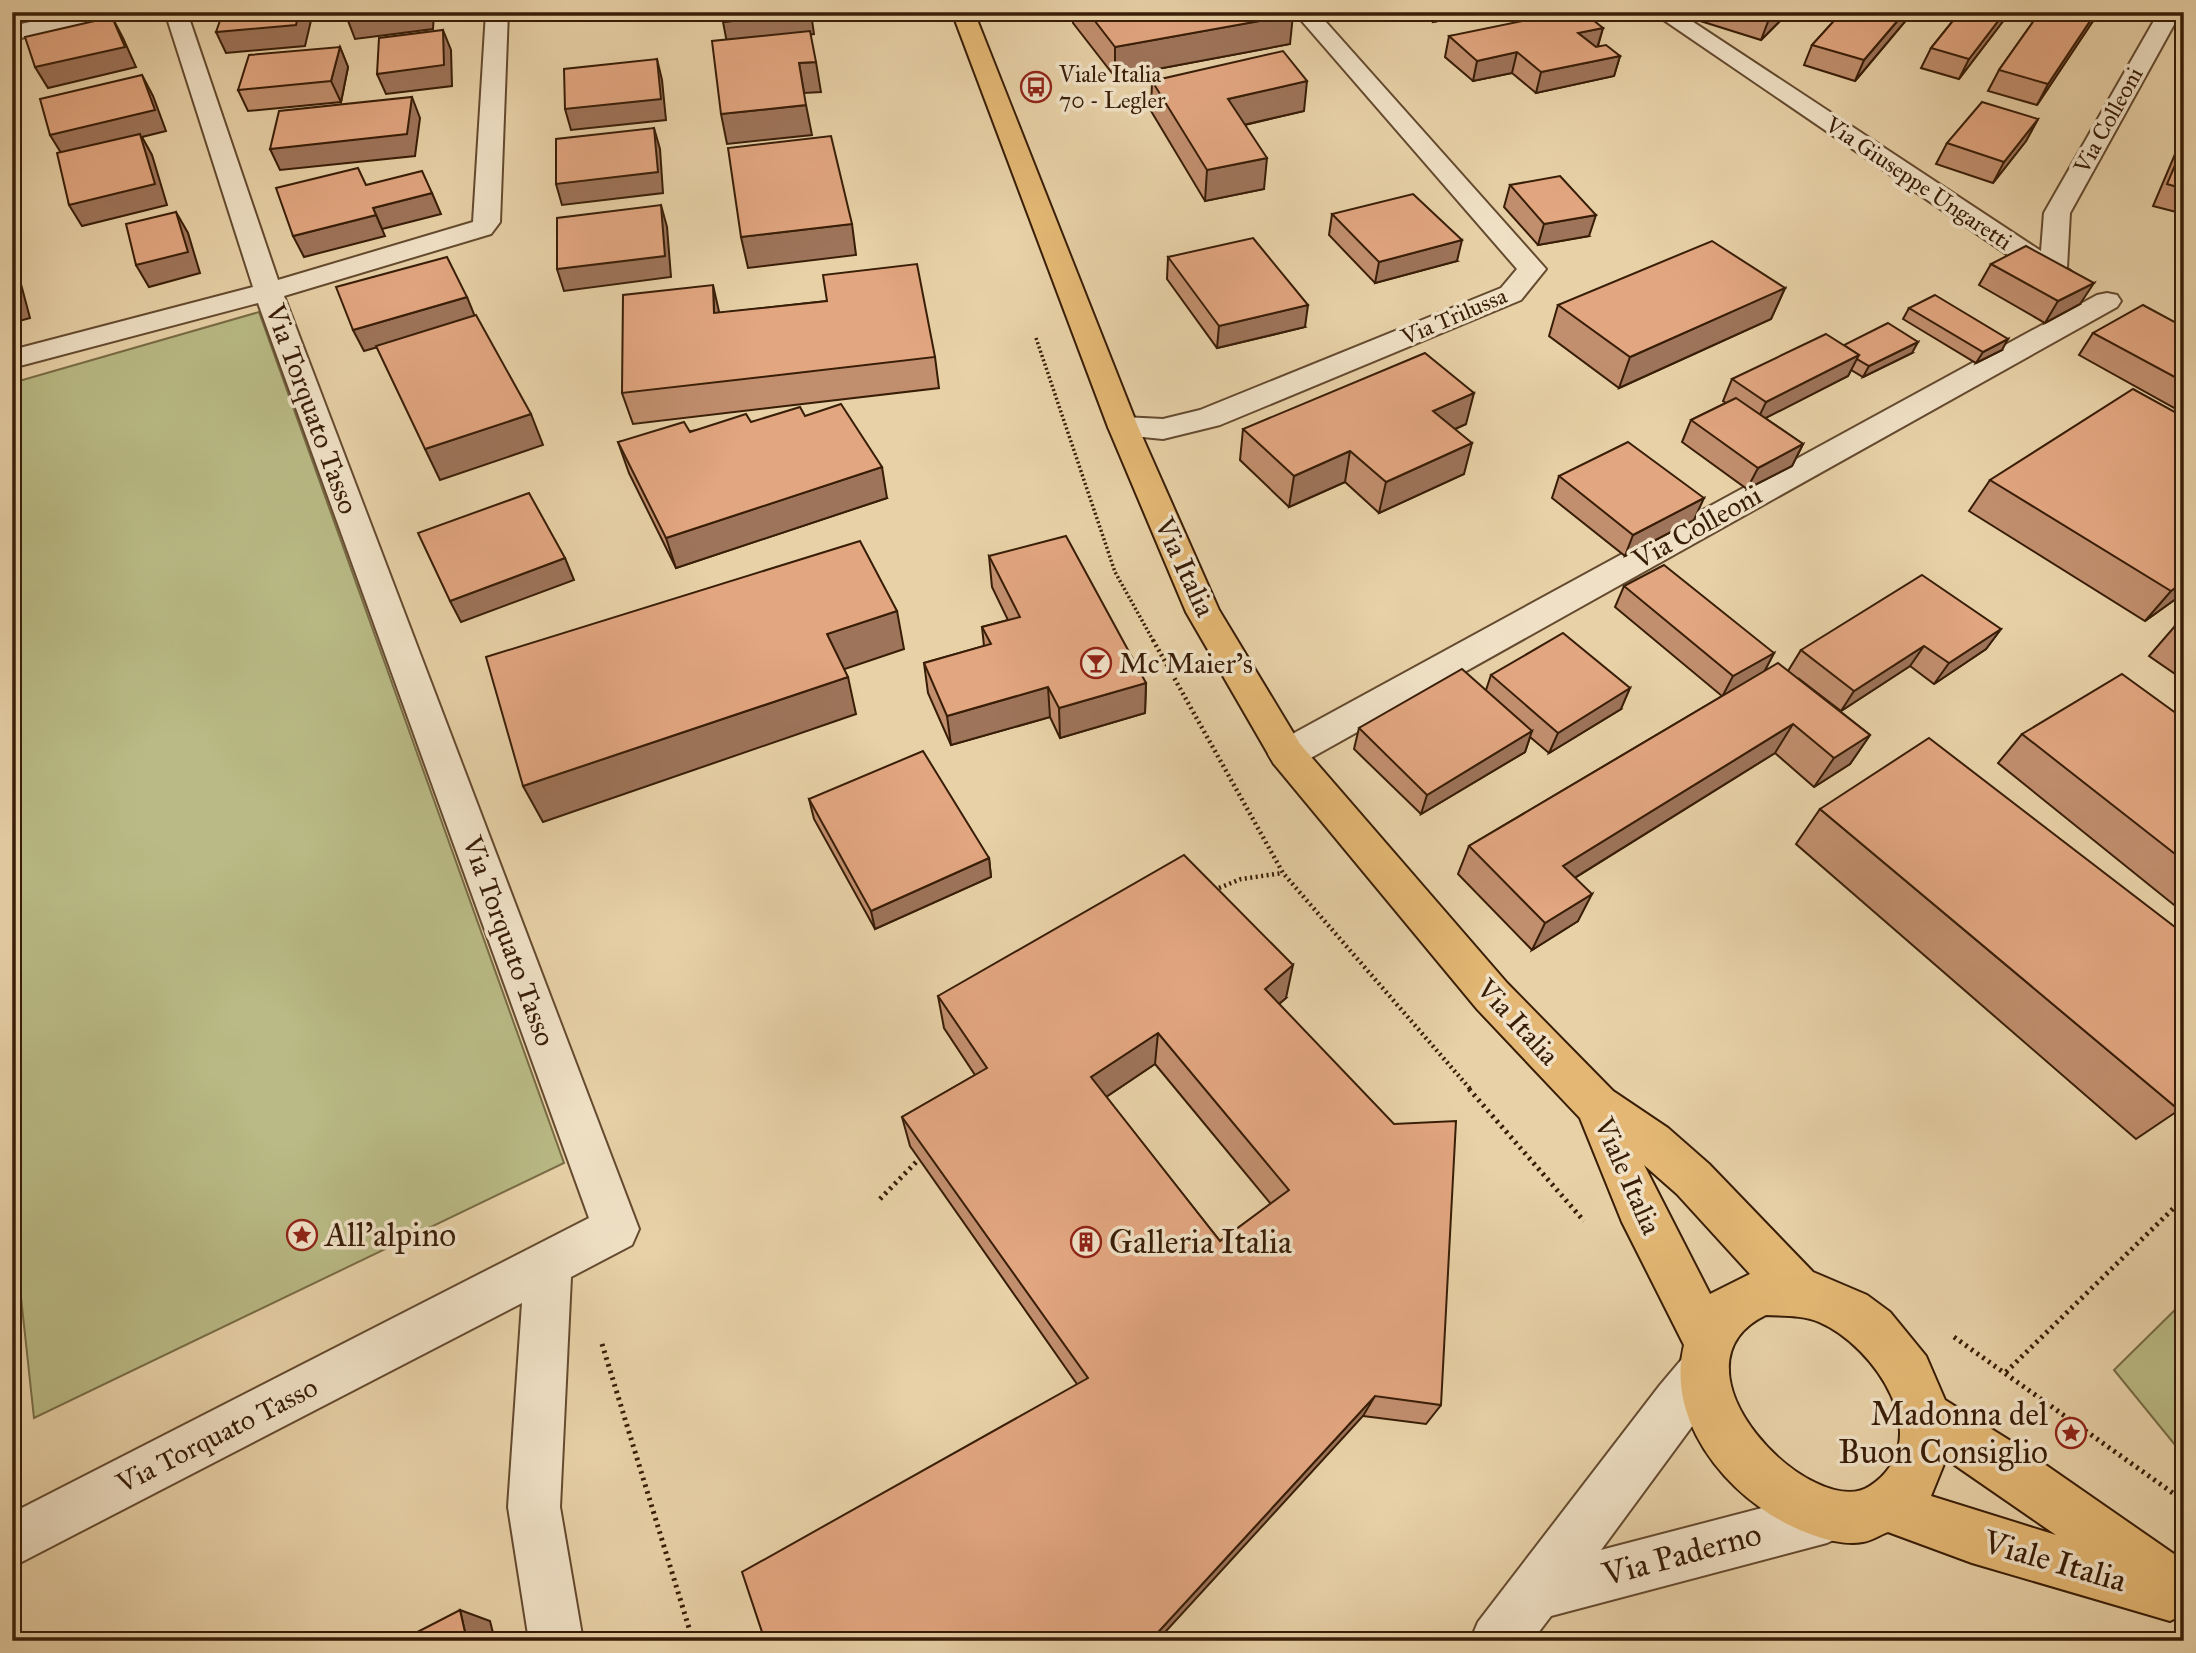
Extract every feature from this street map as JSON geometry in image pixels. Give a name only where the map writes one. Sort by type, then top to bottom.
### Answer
[{"type":"main road","name":"Via Italia","points":[[963,12],[1123,427],[1203,612],[1287,754],[1492,996],[1597,1105]]},
{"type":"main road","name":"Viale Italia","points":[[1597,1105],[1652,1143],[1693,1179],[1799,1292]]},
{"type":"main road","name":"Viale Italia","points":[[1597,1105],[1638,1206],[1707,1356],[1716,1420],[1740,1454],[1762,1476],[1789,1497],[1827,1517]]},
{"type":"main road","name":"Viale Italia","points":[[1707,1356],[1726,1312],[1765,1291],[1799,1292],[1827,1300],[1846,1310],[1880,1336],[1899,1357],[1913,1381],[1923,1415],[1924,1448],[1912,1479],[1888,1506],[1972,1537],[2184,1595]]},
{"type":"main road","name":"Viale Italia","points":[[1923,1415],[1999,1463],[2184,1595]]},
{"type":"main road","points":[[1827,1517],[1869,1515],[1888,1506]]},
{"type":"street","points":[[12,33],[107,12]]},
{"type":"street","name":"Via Torquato Tasso","points":[[12,1541],[616,1228],[268,291],[176,12]]},
{"type":"street","points":[[12,359],[268,291],[472,234],[482,228],[486,222],[488,200],[497,12]]},
{"type":"street","name":"Via Trilussa","points":[[1123,427],[1163,429],[1209,418],[1511,294],[1532,269],[1305,12]]},
{"type":"street","name":"Via Giuseppe Ungaretti","points":[[1663,12],[2053,272],[2118,306]]},
{"type":"street","name":"Via Colleoni","points":[[2053,272],[2057,213],[2170,12]]},
{"type":"street","name":"Via Colleoni","points":[[1287,754],[2118,306]]},
{"type":"street","points":[[548,1263],[534,1507],[556,1641]]},
{"type":"street","name":"Via Paderno","points":[[1497,1641],[1538,1592],[1707,1356]]},
{"type":"street","name":"Via Paderno","points":[[1538,1592],[1827,1517]]},
{"type":"path","points":[[1206,892],[1241,880],[1283,873]]},
{"type":"path","points":[[880,1199],[931,1146]]},
{"type":"path","points":[[2184,1198],[2007,1372],[2184,1501]]},
{"type":"path","points":[[602,1342],[693,1641]]},
{"type":"green space","points":[[259,312],[564,1163],[34,1418],[12,1214],[12,383]]},
{"type":"green space","points":[[2184,1301],[2184,1456],[2114,1370]]},
{"type":"building","points":[[223,12],[299,12],[296,25],[216,32]]},
{"type":"building","points":[[347,12],[396,12],[347,18]]},
{"type":"building","points":[[722,12],[811,12],[811,13],[723,22]]},
{"type":"building","points":[[1088,12],[1290,12],[1293,15],[1115,47]]},
{"type":"building","points":[[1567,12],[1583,12],[1603,28],[1578,33],[1596,47],[1606,45],[1620,56],[1541,72],[1517,52],[1477,61],[1449,36]]},
{"type":"building","points":[[1746,12],[1776,12],[1769,19]]},
{"type":"building","points":[[1842,12],[1905,12],[1864,60],[1812,45]]},
{"type":"building","points":[[1960,12],[2005,12],[1969,59],[1931,48]]},
{"type":"building","points":[[2040,12],[2096,12],[2048,84],[1999,70]]},
{"type":"building","points":[[112,17],[125,47],[35,67],[25,37]]},
{"type":"building","points":[[443,30],[444,65],[377,74],[379,38]]},
{"type":"building","points":[[810,31],[816,62],[799,63],[806,105],[721,114],[712,41]]},
{"type":"building","points":[[340,47],[331,81],[238,90],[249,55]]},
{"type":"building","points":[[1283,51],[1307,81],[1228,99],[1267,158],[1207,170],[1152,81]]},
{"type":"building","points":[[657,59],[661,99],[565,109],[564,69]]},
{"type":"building","points":[[142,75],[155,110],[50,135],[40,99]]},
{"type":"building","points":[[412,97],[407,134],[270,149],[279,111]]},
{"type":"building","points":[[1982,102],[2038,119],[2004,162],[1947,143]]},
{"type":"building","points":[[654,128],[658,172],[556,184],[556,139]]},
{"type":"building","points":[[140,134],[155,184],[69,205],[57,153]]},
{"type":"building","points":[[831,136],[852,224],[741,237],[728,148]]},
{"type":"building","points":[[2184,144],[2184,189],[2167,184]]},
{"type":"building","points":[[358,168],[366,185],[422,171],[432,193],[373,208],[376,215],[293,236],[276,188]]},
{"type":"building","points":[[1560,176],[1596,215],[1544,224],[1510,185]]},
{"type":"building","points":[[1413,194],[1462,240],[1379,262],[1332,214]]},
{"type":"building","points":[[661,205],[665,256],[557,269],[557,218]]},
{"type":"building","points":[[176,212],[188,252],[136,265],[126,224]]},
{"type":"building","points":[[1253,238],[1308,305],[1219,326],[1168,257]]},
{"type":"building","points":[[1712,241],[1785,288],[1630,357],[1558,305]]},
{"type":"building","points":[[2026,246],[2094,283],[2058,301],[1991,264]]},
{"type":"building","points":[[447,257],[467,297],[353,330],[336,287]]},
{"type":"building","points":[[917,264],[935,357],[622,393],[623,295],[713,285],[714,313],[827,301],[823,275]]},
{"type":"building","points":[[1935,295],[2008,339],[1983,352],[1909,308]]},
{"type":"building","points":[[2143,305],[2184,327],[2184,382],[2093,333]]},
{"type":"building","points":[[476,315],[531,414],[425,449],[376,346]]},
{"type":"building","points":[[1888,323],[1918,342],[1869,366],[1857,359],[1859,355],[1844,345]]},
{"type":"building","points":[[1826,334],[1859,355],[1766,402],[1732,379]]},
{"type":"building","points":[[1425,353],[1474,393],[1433,411],[1472,443],[1386,482],[1350,451],[1294,476],[1243,429]]},
{"type":"building","points":[[2133,389],[2184,417],[2184,581],[2171,591],[1990,480]]},
{"type":"building","points":[[1736,398],[1803,444],[1758,468],[1691,420]]},
{"type":"building","points":[[841,404],[882,467],[666,538],[618,442],[684,422],[690,432],[746,414],[751,422],[800,407],[805,416]]},
{"type":"building","points":[[1628,442],[1704,498],[1633,535],[1559,476]]},
{"type":"building","points":[[529,493],[565,558],[450,601],[418,533]]},
{"type":"building","points":[[1066,536],[1146,683],[1059,708],[1048,687],[947,716],[924,663],[991,644],[982,627],[1020,617],[989,556]]},
{"type":"building","points":[[860,541],[897,611],[827,634],[848,677],[523,786],[486,657]]},
{"type":"building","points":[[1664,565],[1774,653],[1733,676],[1624,586]]},
{"type":"building","points":[[1922,575],[2001,629],[1949,663],[1924,646],[1854,691],[1801,650]]},
{"type":"building","points":[[2184,620],[2184,632],[2175,626]]},
{"type":"building","points":[[1563,633],[1630,688],[1558,733],[1491,675]]},
{"type":"building","points":[[1778,663],[1870,735],[1834,758],[1793,724],[1563,866],[1592,894],[1545,923],[1469,846]]},
{"type":"building","points":[[1462,669],[1532,731],[1427,795],[1359,728]]},
{"type":"building","points":[[2122,674],[2184,719],[2184,861],[2022,734]]},
{"type":"building","points":[[1929,738],[2184,934],[2184,1106],[2179,1110],[1820,809]]},
{"type":"building","points":[[923,751],[989,858],[871,911],[809,799]]},
{"type":"building","name":"Galleria Italia","points":[[1184,855],[1293,965],[1265,989],[1394,1124],[1456,1121],[1441,1405],[1375,1396],[1150,1641],[765,1641],[742,1572],[1088,1378],[902,1117],[987,1068],[938,996]],"holes":[[[1158,1033],[1289,1190],[1220,1241],[1091,1077]]]},
{"type":"building","points":[[460,1610],[467,1641],[400,1641]]},
{"type":"place","name":"Viale Italia 70 - Legler","points":[[1036,87]]},
{"type":"place","name":"Mc Maier's","points":[[1096,663]]},
{"type":"place","name":"All'alpino","points":[[302,1235]]},
{"type":"place","name":"Galleria Italia","points":[[1086,1242]]},
{"type":"place","name":"Madonna del Buon Consiglio","points":[[2071,1433]]}]
